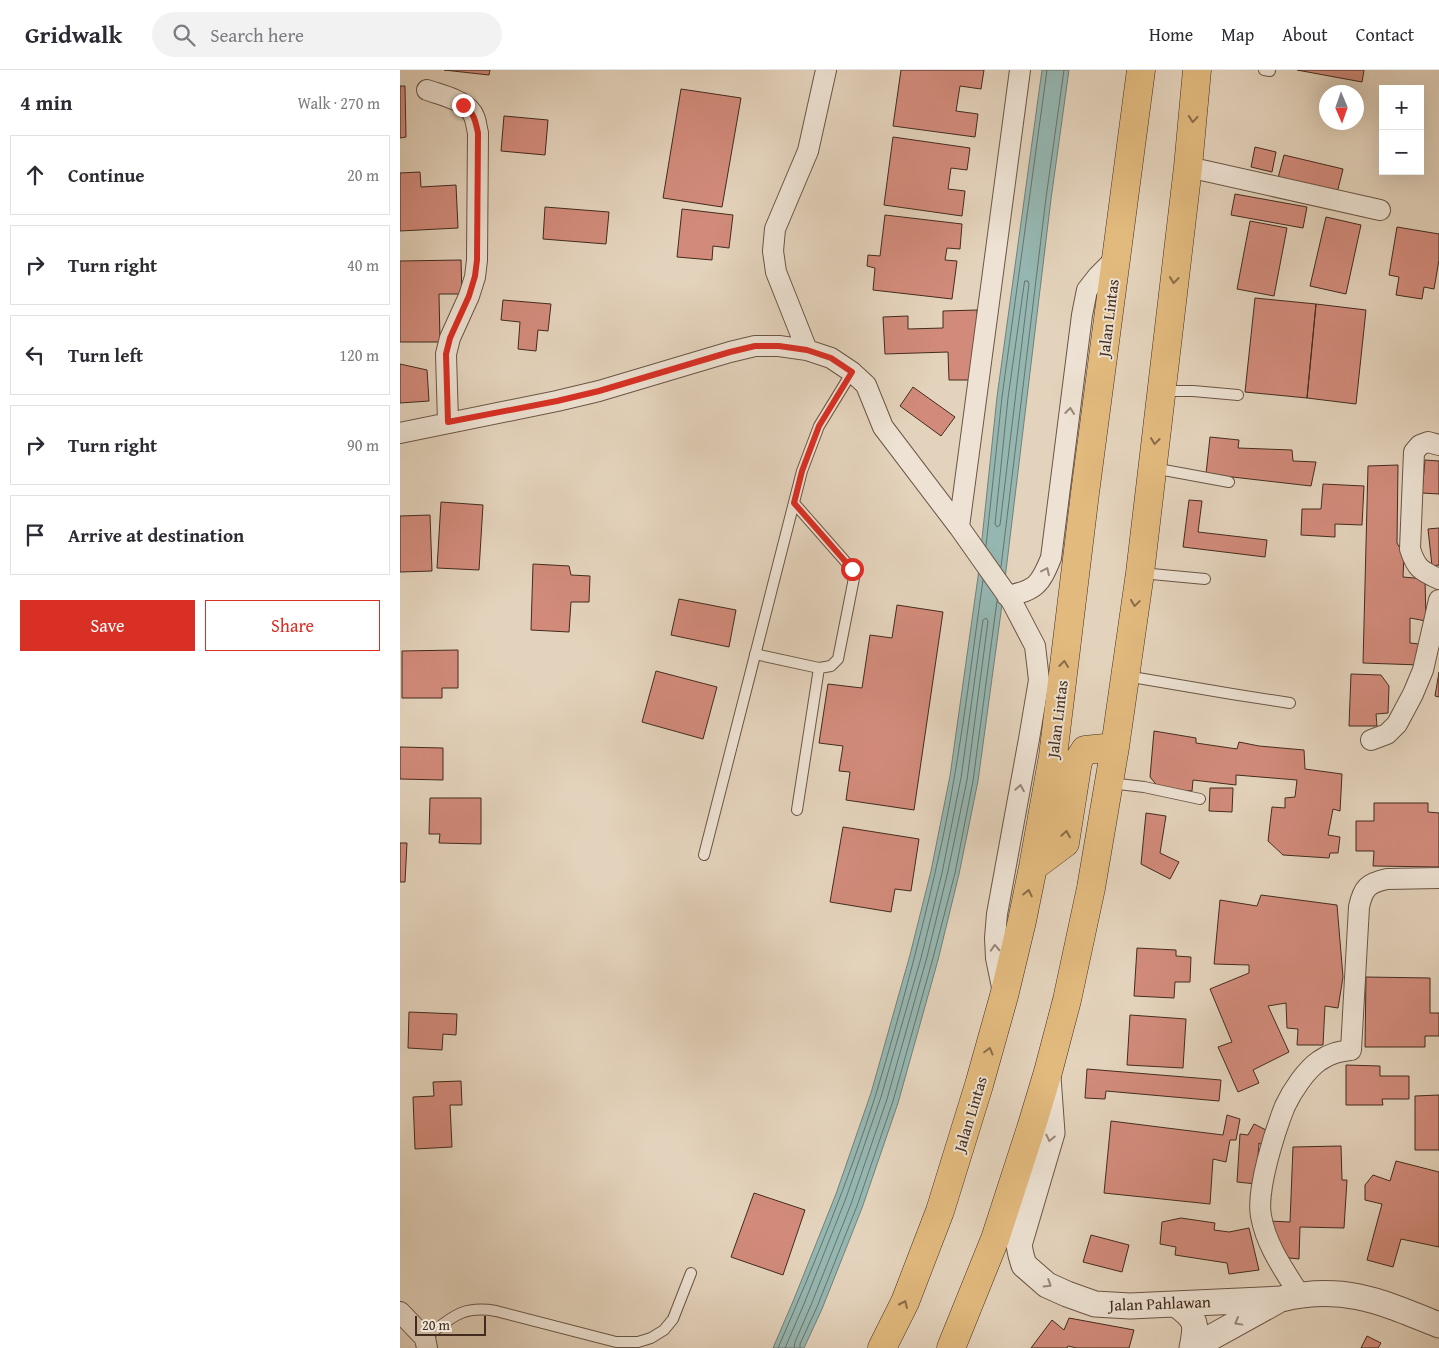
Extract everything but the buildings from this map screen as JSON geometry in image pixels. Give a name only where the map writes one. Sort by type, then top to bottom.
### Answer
[{"type":"highway","name":"Jalan Lintas","points":[[882,1348],[905,1302],[940,1211],[1004,996],[1033,867],[1053,756],[1115,259],[1141,70]]},
{"type":"highway","points":[[951,1348],[996,1239],[1048,1072],[1067,1000],[1091,888],[1115,747],[1140,573],[1188,167],[1197,70]]},
{"type":"highway","points":[[1033,867],[1065,843],[1078,761],[1085,750],[1115,747]]},
{"type":"street","points":[[807,350],[776,272],[773,251],[775,229],[808,151],[826,70]]},
{"type":"street","points":[[959,527],[1020,70]]},
{"type":"street","points":[[427,90],[447,97],[471,111],[476,120],[478,133],[477,260],[475,276],[469,296],[450,338],[446,354],[448,422]]},
{"type":"street","points":[[1188,167],[1380,210]]},
{"type":"street","points":[[1007,596],[1021,593],[1031,588],[1042,578],[1051,558],[1082,315],[1087,290],[1115,259]]},
{"type":"street","points":[[400,433],[599,391],[755,346],[779,346],[807,350],[831,358],[852,372],[866,385],[883,428],[959,527],[1007,596],[1035,646],[1038,680],[1030,739],[997,914],[996,958],[1004,996]]},
{"type":"street","points":[[1439,445],[1428,442],[1420,445],[1414,452],[1410,549],[1414,562],[1427,573],[1439,579]]},
{"type":"street","points":[[1372,740],[1388,734],[1397,724],[1413,694],[1423,670],[1439,600]]},
{"type":"street","points":[[1192,1348],[1290,1297],[1260,1215],[1261,1192],[1270,1152],[1286,1105],[1304,1075],[1318,1061],[1332,1053],[1351,1050],[1359,907],[1362,893],[1371,884],[1379,880],[1439,878]]},
{"type":"street","name":"Jalan Pahlawan","points":[[1048,1072],[1052,1133],[1020,1245],[1024,1264],[1047,1285],[1095,1304],[1130,1306],[1290,1297],[1328,1293],[1366,1298],[1388,1304],[1439,1326]]},
{"type":"street","points":[[1176,1304],[1189,1314],[1196,1326],[1192,1348]]},
{"type":"street","points":[[400,1312],[426,1343]]},
{"type":"lane","points":[[704,855],[802,471],[819,426],[852,372]]},
{"type":"lane","points":[[1162,391],[1193,391],[1238,395]]},
{"type":"lane","points":[[1152,468],[1229,482]]},
{"type":"lane","points":[[755,654],[819,668],[831,666],[838,660],[854,578],[852,569],[794,503]]},
{"type":"lane","points":[[1140,573],[1205,580]]},
{"type":"lane","points":[[797,810],[819,668]]},
{"type":"lane","points":[[1125,676],[1290,703]]},
{"type":"lane","points":[[1109,783],[1144,787],[1200,799]]},
{"type":"lane","points":[[426,1343],[454,1315],[482,1308],[616,1342],[638,1342],[651,1338],[664,1330],[673,1320],[691,1273]]},
{"type":"water","points":[[1042,70],[1069,70],[978,781],[959,874],[938,960],[898,1103],[862,1208],[822,1309],[804,1348],[773,1348],[836,1194],[871,1093],[910,955],[931,871],[950,776],[978,577],[997,397]]},
{"type":"route","points":[[463,105],[471,111],[476,120],[478,133],[477,260],[475,276],[469,296],[450,338],[446,354],[448,422],[599,391],[755,346],[779,346],[807,350],[831,358],[852,372],[819,426],[802,471],[794,503],[852,569]]}]
